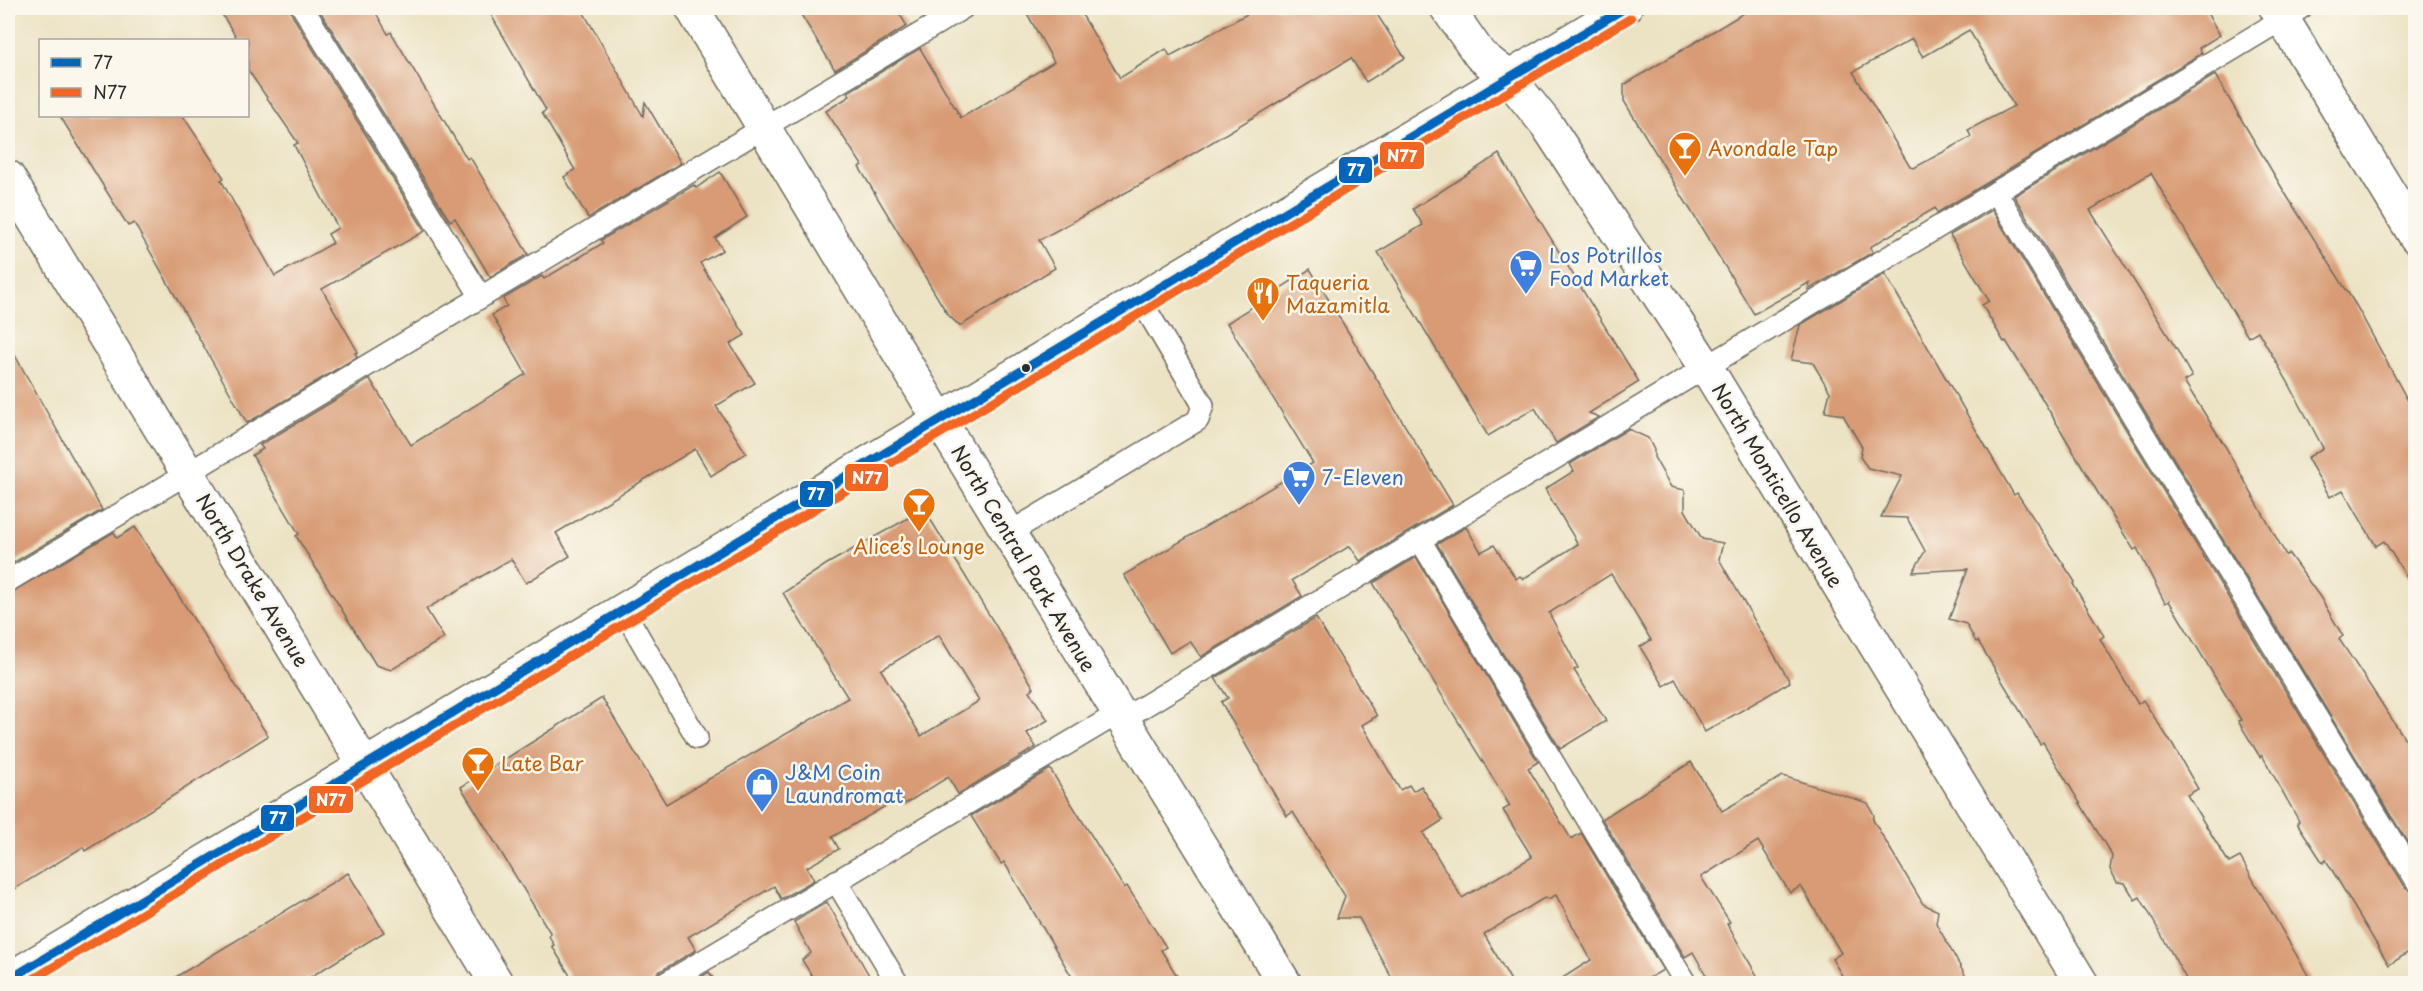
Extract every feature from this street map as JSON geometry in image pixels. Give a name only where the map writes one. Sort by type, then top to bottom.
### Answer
[{"type":"street","name":"North Central Park Avenue","points":[[692,8],[939,419],[1286,984]]},
{"type":"street","name":"North Monticello Avenue","points":[[1447,8],[1480,55],[1509,77],[1547,125],[1706,367],[2082,984]]},
{"type":"street","points":[[8,980],[1625,8]]},
{"type":"street","points":[[2287,11],[2415,237]]},
{"type":"street","name":"North Drake Avenue","points":[[8,177],[497,984]]},
{"type":"lane","points":[[303,8],[482,297]]},
{"type":"lane","points":[[8,581],[963,8]]},
{"type":"lane","points":[[664,984],[1420,540],[1996,192],[2287,11]]},
{"type":"lane","points":[[1996,192],[2415,880]]},
{"type":"lane","points":[[1009,533],[1198,420],[1203,412],[1203,405],[1140,299]]},
{"type":"lane","points":[[1420,540],[1686,984]]},
{"type":"lane","points":[[623,609],[697,738]]},
{"type":"lane","points":[[836,881],[898,984]]},
{"type":"building","points":[[218,8],[290,8],[292,15],[425,231],[322,289],[358,352],[355,353],[357,357],[247,423],[134,223],[128,226],[61,117],[184,117],[224,178],[221,180],[275,276],[333,243],[328,234],[338,228],[294,145],[298,143],[249,71],[249,39],[237,39]]},
{"type":"building","points":[[318,8],[373,8],[388,34],[391,32],[467,159],[470,157],[528,254],[490,277],[455,218],[450,221],[448,218]]},
{"type":"building","points":[[487,8],[581,8],[643,116],[645,102],[681,163],[588,218],[564,177],[575,170],[542,113],[546,110]]},
{"type":"building","points":[[797,8],[896,8],[907,26],[835,70]]},
{"type":"building","points":[[1024,8],[1078,8],[1120,78],[1166,49],[1170,56],[1258,8],[1373,8],[1405,58],[1366,82],[1351,58],[1156,176],[1039,240],[1055,268],[960,326],[948,315],[859,167],[862,165],[826,111],[850,96],[848,92],[920,48],[961,118],[1054,62]]},
{"type":"building","points":[[1752,8],[2204,8],[2220,35],[2199,48],[2202,53],[1937,213],[1935,208],[1870,247],[1873,252],[1808,290],[1810,282],[1754,314],[1624,101],[1624,85]],"holes":[[[1969,30],[2014,106],[1968,130],[1971,137],[1914,168],[1910,167],[1853,72],[1912,39],[1923,57]]]},
{"type":"building","points":[[2215,75],[2285,193],[2357,307],[2415,414],[2415,590],[2384,541],[2376,546],[2343,490],[2330,497],[2307,458],[2323,448],[2288,382],[2258,331],[2248,337],[2151,173],[2090,210],[2177,350],[2192,377],[2184,381],[2225,446],[2286,555],[2289,554],[2320,597],[2343,636],[2339,639],[2415,754],[2415,855],[2014,196]]},
{"type":"building","name":"Los Potrillos Food Market","points":[[1499,154],[1639,382],[1589,413],[1599,417],[1556,443],[1535,408],[1488,436],[1378,252],[1423,225],[1413,209]]},
{"type":"building","points":[[720,172],[747,217],[715,238],[723,250],[700,263],[745,335],[730,344],[755,383],[716,406],[746,453],[711,476],[695,449],[556,533],[570,556],[526,583],[511,559],[426,609],[444,638],[391,670],[376,665],[296,536],[299,534],[252,455],[263,449],[260,445],[370,379],[411,445],[526,374],[492,315],[507,306],[503,299],[542,276],[544,279],[603,243],[601,240],[694,185],[696,188]]},
{"type":"building","points":[[1992,210],[2405,887],[2415,893],[2415,948],[2389,965],[2326,860],[2323,863],[2297,823],[2299,821],[2262,755],[2260,757],[2238,721],[2241,720],[2169,601],[2165,603],[2137,548],[2134,550],[1982,305],[1989,301],[1950,235]]},
{"type":"building","points":[[1310,269],[1453,505],[1360,561],[1350,546],[1292,580],[1302,596],[1201,657],[1190,641],[1170,653],[1124,575],[1313,463],[1227,323]]},
{"type":"building","points":[[1885,274],[2014,495],[2017,493],[2075,582],[2073,584],[2104,636],[2100,639],[2138,704],[2143,700],[2172,744],[2198,789],[2187,795],[2229,863],[2240,857],[2313,984],[2189,984],[2140,897],[2135,900],[2125,883],[2117,882],[2110,869],[2112,856],[2043,742],[2040,744],[1978,641],[1976,642],[1966,624],[1949,619],[1968,569],[1913,572],[1925,551],[1907,518],[1881,517],[1902,476],[1868,468],[1860,457],[1862,447],[1843,415],[1825,412],[1830,392],[1813,363],[1791,360],[1800,325]]},
{"type":"building","points":[[8,343],[102,510],[8,566]]},
{"type":"building","points":[[1628,429],[1648,438],[1654,450],[1654,457],[1671,487],[1685,490],[1685,510],[1702,539],[1723,543],[1719,559],[1790,682],[1705,732],[1675,679],[1664,686],[1640,647],[1651,640],[1611,574],[1549,613],[1578,668],[1574,670],[1606,721],[1560,749],[1437,544],[1466,527],[1481,552],[1494,545],[1516,579],[1520,576],[1523,579],[1578,544],[1545,489],[1574,471],[1570,464]]},
{"type":"building","points":[[924,509],[1034,688],[1029,691],[1048,720],[1027,733],[1036,747],[958,794],[948,777],[905,804],[901,797],[832,837],[839,849],[807,867],[814,880],[781,899],[774,886],[688,937],[696,950],[657,973],[651,984],[575,984],[552,946],[554,945],[549,936],[551,934],[461,787],[602,698],[666,804],[848,698],[783,593],[827,564]],"holes":[[[939,635],[979,701],[921,736],[881,670]]]},
{"type":"building","points":[[135,527],[268,736],[85,851],[83,847],[8,893],[8,594],[114,532],[117,538]]},
{"type":"building","points":[[1416,557],[1538,762],[1528,768],[1571,839],[1581,833],[1663,970],[1639,984],[1553,984],[1591,960],[1556,895],[1548,899],[1546,897],[1484,934],[1513,984],[1395,984],[1359,918],[1337,918],[1345,896],[1293,812],[1287,816],[1221,702],[1228,698],[1215,678],[1316,618],[1377,716],[1362,725],[1400,790],[1409,785],[1413,791],[1421,786],[1443,820],[1423,833],[1462,898],[1532,857],[1503,810],[1510,806],[1373,583]]},
{"type":"building","points":[[1691,762],[1722,811],[1783,776],[1868,803],[1874,815],[1873,820],[1923,904],[1938,911],[1936,923],[1970,984],[1847,984],[1832,959],[1841,953],[1801,886],[1790,893],[1758,841],[1701,877],[1730,922],[1727,924],[1762,984],[1711,984],[1693,952],[1685,957],[1602,819]]},
{"type":"building","points":[[1050,769],[1124,888],[1127,886],[1166,947],[1161,950],[1182,984],[1076,984],[1004,862],[1001,864],[971,816]]},
{"type":"building","points":[[348,873],[384,932],[299,984],[164,984]]},
{"type":"building","points":[[827,902],[874,984],[817,984],[802,960],[811,953],[794,922]]},
{"type":"building","points":[[709,972],[717,984],[690,984]]},
{"type":"transit line","name":"77","points":[[8,980],[1625,8]]},
{"type":"transit line","name":"N77","points":[[25,984],[1631,18]]},
{"type":"place","name":"Avondale Tap","points":[[1685,177]]},
{"type":"place","name":"Los Potrillos Food Market","points":[[1526,295]]},
{"type":"place","name":"Taqueria Mazamitla","points":[[1263,322]]},
{"type":"place","name":"7-Eleven","points":[[1299,506]]},
{"type":"place","name":"Alice’s Lounge","points":[[919,533]]},
{"type":"place","name":"Late Bar","points":[[478,792]]},
{"type":"place","name":"J&M Coin Laundromat","points":[[762,813]]}]
